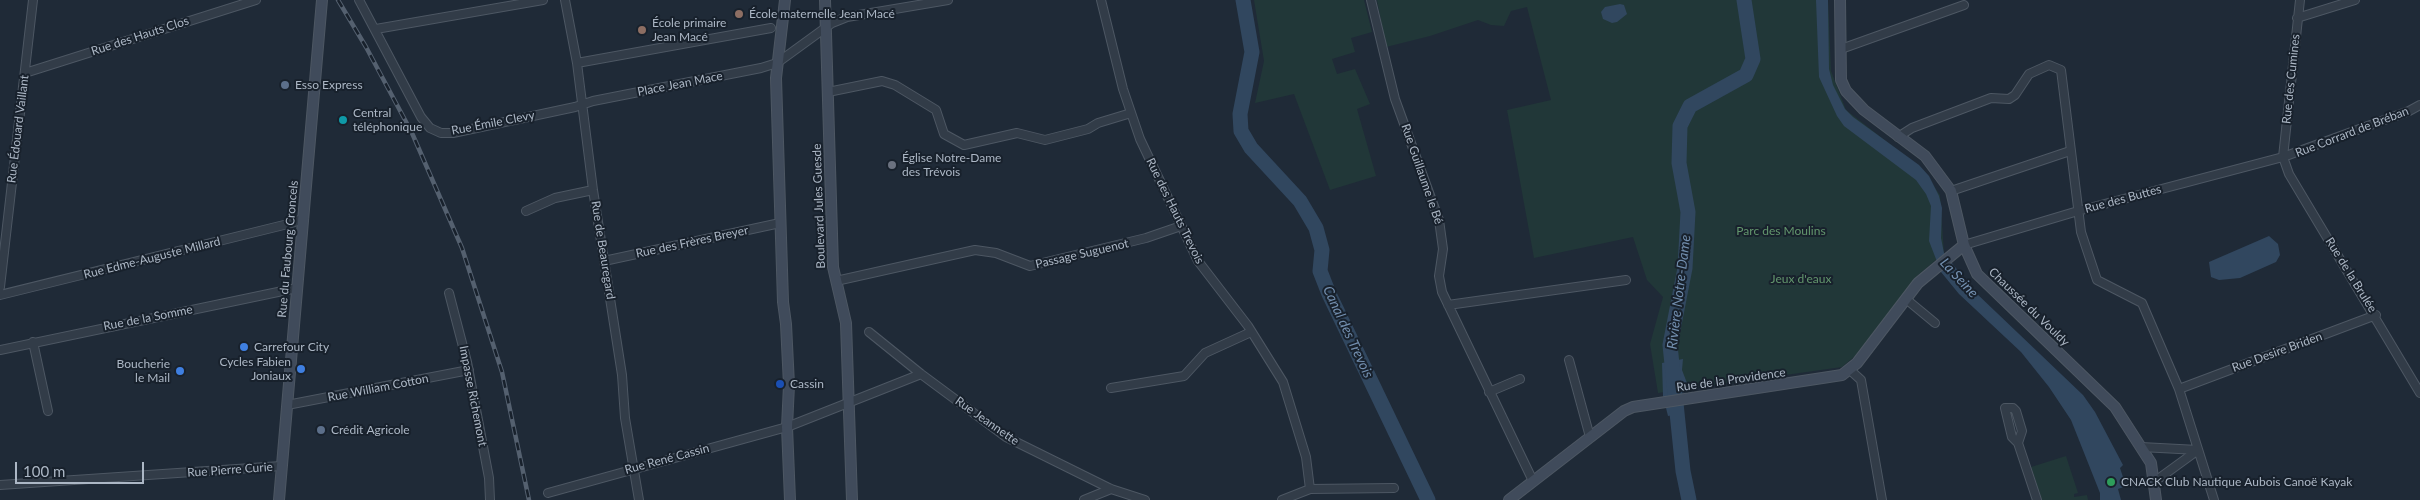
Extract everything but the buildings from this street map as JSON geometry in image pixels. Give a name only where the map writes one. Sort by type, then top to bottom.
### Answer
[{"type":"street","name":"Rue Édouard Vaillant","points":[[0,287],[33,0]]},
{"type":"street","name":"Rue des Hauts Clos","points":[[25,73],[256,0]]},
{"type":"street","name":"Rue Émile Clevy","points":[[359,0],[421,117],[430,128],[441,133],[453,133],[582,104]]},
{"type":"street","points":[[376,29],[543,0]]},
{"type":"street","name":"Rue de Beauregard","points":[[565,0],[577,63],[593,190],[622,375],[625,418],[639,500]]},
{"type":"street","points":[[785,0],[781,52],[777,63],[780,223],[789,385],[787,427],[790,500]]},
{"type":"street","name":"Boulevard Jules Guesde","points":[[825,0],[833,267],[846,323],[852,500]]},
{"type":"street","points":[[777,63],[826,28],[847,17],[948,0]]},
{"type":"street","name":"Rue des Hauts Trevois","points":[[1101,0],[1131,113],[1140,139],[1198,261],[1252,332],[1283,382],[1306,457],[1310,490]]},
{"type":"street","name":"Rue Guillaume le Bé","points":[[1371,0],[1395,99],[1439,220],[1443,249],[1439,276],[1448,305],[1534,481]]},
{"type":"street","name":"Chaussée du Vouldy","points":[[1840,0],[1841,80],[1846,91],[1864,110],[1924,156],[1951,191],[1964,245],[1977,274],[2115,407],[2151,464],[2156,500]]},
{"type":"street","name":"Rue des Cumines","points":[[2283,157],[2300,0]]},
{"type":"street","points":[[2297,18],[2355,0]]},
{"type":"street","name":"Rue du Faubourg Croncels","points":[[278,500],[322,5]]},
{"type":"street","points":[[1841,49],[1964,5]]},
{"type":"street","points":[[577,63],[771,28]]},
{"type":"street","name":"Place Jean Mace","points":[[582,104],[756,69],[777,63]]},
{"type":"street","points":[[1898,137],[1912,128],[1991,98],[2009,99],[2015,95],[2028,74],[2049,65],[2061,70],[2081,232],[2097,280],[2142,303],[2179,389],[2214,500]]},
{"type":"street","points":[[828,92],[882,81],[895,85],[936,110],[944,134],[964,145],[1017,133],[1045,140],[1088,129],[1098,123],[1131,113]]},
{"type":"street","name":"Rue Corrard de Bréban","points":[[2283,157],[2409,111],[2420,105]]},
{"type":"street","points":[[1951,191],[2070,151]]},
{"type":"street","name":"Rue des Buttes","points":[[1964,245],[2078,211],[2283,157]]},
{"type":"street","name":"Rue de la Brulée","points":[[2283,157],[2289,174],[2376,315],[2420,393]]},
{"type":"street","points":[[526,211],[554,198],[593,190]]},
{"type":"street","name":"Rue Edme-Auguste Millard","points":[[0,295],[264,230],[304,218]]},
{"type":"street","name":"Rue des Frères Breyer","points":[[604,261],[780,223]]},
{"type":"street","name":"Passage Suguenot","points":[[836,281],[975,250],[996,253],[1030,266],[1146,238],[1182,226]]},
{"type":"street","points":[[1882,500],[1861,380],[1850,370],[1918,283],[1964,245]]},
{"type":"street","points":[[1448,305],[1626,280]]},
{"type":"street","name":"Rue de la Somme","points":[[0,350],[297,288]]},
{"type":"street","name":"Impasse Richemont","points":[[450,293],[468,370],[489,478],[490,500]]},
{"type":"street","points":[[1906,299],[1935,323]]},
{"type":"street","name":"Rue Desire Briden","points":[[2179,389],[2376,315]]},
{"type":"street","name":"Rue Jeannette","points":[[869,332],[921,374],[1006,436],[1111,489],[1145,500]]},
{"type":"street","points":[[1111,388],[1184,376],[1205,353],[1252,332]]},
{"type":"street","points":[[33,342],[48,411]]},
{"type":"street","points":[[1569,360],[1590,436]]},
{"type":"street","name":"Rue William Cotton","points":[[287,405],[468,370]]},
{"type":"street","name":"Rue de la Providence","points":[[1509,500],[1590,436],[1633,406],[1832,378],[1850,370]]},
{"type":"street","name":"Rue René Cassin","points":[[548,493],[787,427],[921,374]]},
{"type":"street","points":[[1489,392],[1520,379]]},
{"type":"street","points":[[2018,443],[2037,500]]},
{"type":"street","points":[[2141,448],[2198,450]]},
{"type":"street","points":[[2154,482],[2198,450]]},
{"type":"street","name":"Rue Pierre Curie","points":[[0,485],[281,466]]},
{"type":"street","points":[[1282,500],[1310,490],[1394,488]]},
{"type":"street","points":[[1084,500],[1111,489]]},
{"type":"green space","points":[[1254,0],[1364,0],[1372,32],[1351,38],[1355,52],[1332,59],[1337,74],[1355,69],[1370,104],[1357,109],[1376,176],[1330,190],[1294,94],[1255,103],[1264,61]]},
{"type":"green space","name":"Parc des Moulins","points":[[1377,0],[1828,0],[1831,71],[1846,110],[1922,169],[1940,195],[1944,253],[1917,276],[1855,356],[1842,367],[1658,393],[1650,344],[1663,297],[1647,280],[1633,237],[1534,258],[1507,110],[1551,100],[1527,7],[1511,11],[1504,26],[1491,25],[1478,20],[1430,36],[1386,47]]},
{"type":"green space","points":[[2066,456],[2078,493],[2074,494],[2074,497],[2087,495],[2088,500],[2042,500],[2031,467]]},
{"type":"water","name":"La Seine","points":[[1816,0],[1828,0],[1829,69],[1833,85],[1845,109],[1853,117],[1919,165],[1929,176],[1939,196],[1942,208],[1941,238],[1944,253],[1975,292],[2083,395],[2095,412],[2123,465],[2120,468],[2126,486],[2118,489],[2121,500],[2100,500],[2100,493],[2071,420],[2049,387],[2021,352],[1959,294],[1941,272],[1929,241],[1931,206],[1926,194],[1916,180],[1844,126],[1837,116],[1819,77]]},
{"type":"water","points":[[1624,5],[1627,14],[1617,22],[1612,23],[1603,19],[1601,12],[1605,7]]},
{"type":"water","points":[[2269,236],[2278,244],[2280,255],[2276,262],[2240,278],[2219,280],[2211,277],[2209,262]]},
{"type":"water","points":[[1683,359],[1682,370],[1690,391],[1682,393],[1684,413],[1668,416],[1663,396],[1662,363]]},
{"type":"waterway","name":"Canal des Trevois","points":[[1243,0],[1252,52],[1240,114],[1241,131],[1251,148],[1300,201],[1316,228],[1322,250],[1320,271],[1329,294],[1428,500]]},
{"type":"waterway","name":"Rivière Notre-Dame","points":[[1689,500],[1683,471],[1670,345],[1685,268],[1688,212],[1679,163],[1680,126],[1690,106],[1746,75],[1753,59],[1744,0]]},
{"type":"railway","points":[[338,0],[366,47],[412,133],[462,248],[502,372],[529,500]]},
{"type":"place","name":"École maternelle Jean Macé","points":[[739,14]]},
{"type":"place","name":"École primaire Jean Macé","points":[[642,30]]},
{"type":"place","name":"Esso Express","points":[[285,85]]},
{"type":"place","name":"Central téléphonique","points":[[343,120]]},
{"type":"place","name":"Église Notre-Dame des Trévois","points":[[892,165]]},
{"type":"place","name":"Carrefour City","points":[[244,347]]},
{"type":"place","name":"Cycles Fabien Joniaux","points":[[301,369]]},
{"type":"place","name":"Boucherie le Mail","points":[[180,371]]},
{"type":"place","name":"Cassin","points":[[780,384]]},
{"type":"place","name":"Crédit Agricole","points":[[321,430]]},
{"type":"place","name":"CNACK Club Nautique Aubois Canoë Kayak","points":[[2111,482]]},
{"type":"park label","name":"Jeux d'eaux","points":[[1801,279]]}]
